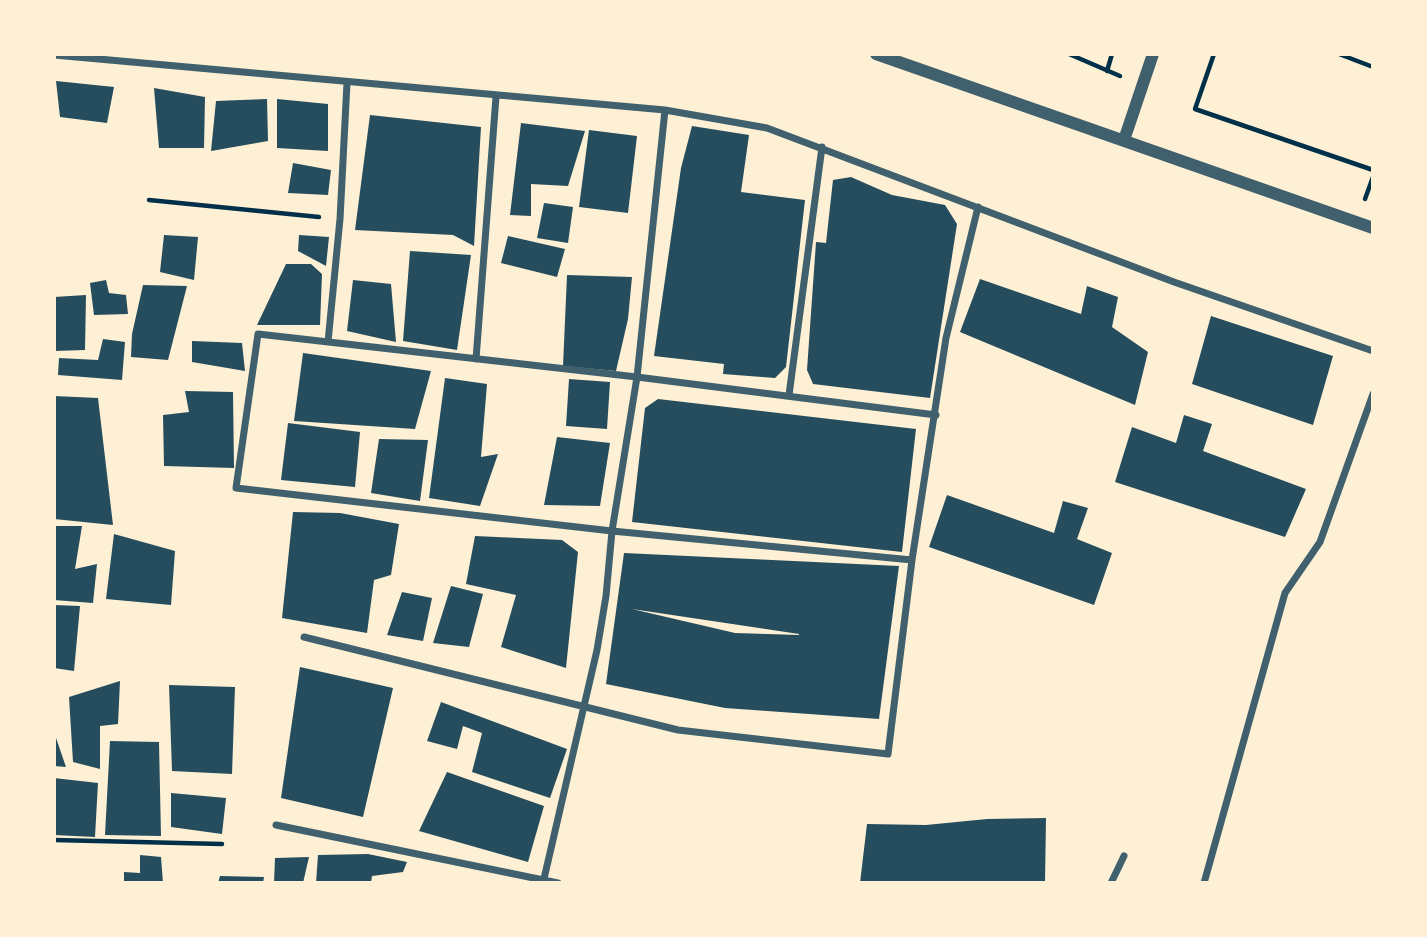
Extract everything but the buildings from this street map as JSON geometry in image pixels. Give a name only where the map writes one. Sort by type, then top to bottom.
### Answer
[{"type":"street","points":[[876,54],[1373,228]]},
{"type":"street","points":[[1124,140],[1153,54]]},
{"type":"street","points":[[54,55],[496,97],[665,110],[767,128],[1174,282],[1373,351]]},
{"type":"street","points":[[328,342],[340,219],[347,83]]},
{"type":"street","points":[[477,359],[496,97]]},
{"type":"street","points":[[544,881],[584,708],[606,596],[612,531],[637,377],[665,110]]},
{"type":"street","points":[[789,396],[822,147]]},
{"type":"street","points":[[304,637],[690,732],[888,754],[912,560],[946,338],[978,207]]},
{"type":"street","points":[[912,560],[612,531],[236,488],[258,334],[637,377],[936,415]]},
{"type":"street","points":[[1204,883],[1285,593],[1320,542],[1373,394]]},
{"type":"street","points":[[276,825],[558,883]]},
{"type":"street","points":[[1111,883],[1124,856]]},
{"type":"path","points":[[1069,54],[1142,86]]},
{"type":"path","points":[[1107,71],[1112,54]]},
{"type":"path","points":[[1214,54],[1195,108],[1373,170]]},
{"type":"path","points":[[1339,54],[1373,67]]},
{"type":"path","points":[[149,200],[340,219]]},
{"type":"path","points":[[54,840],[222,844]]}]
